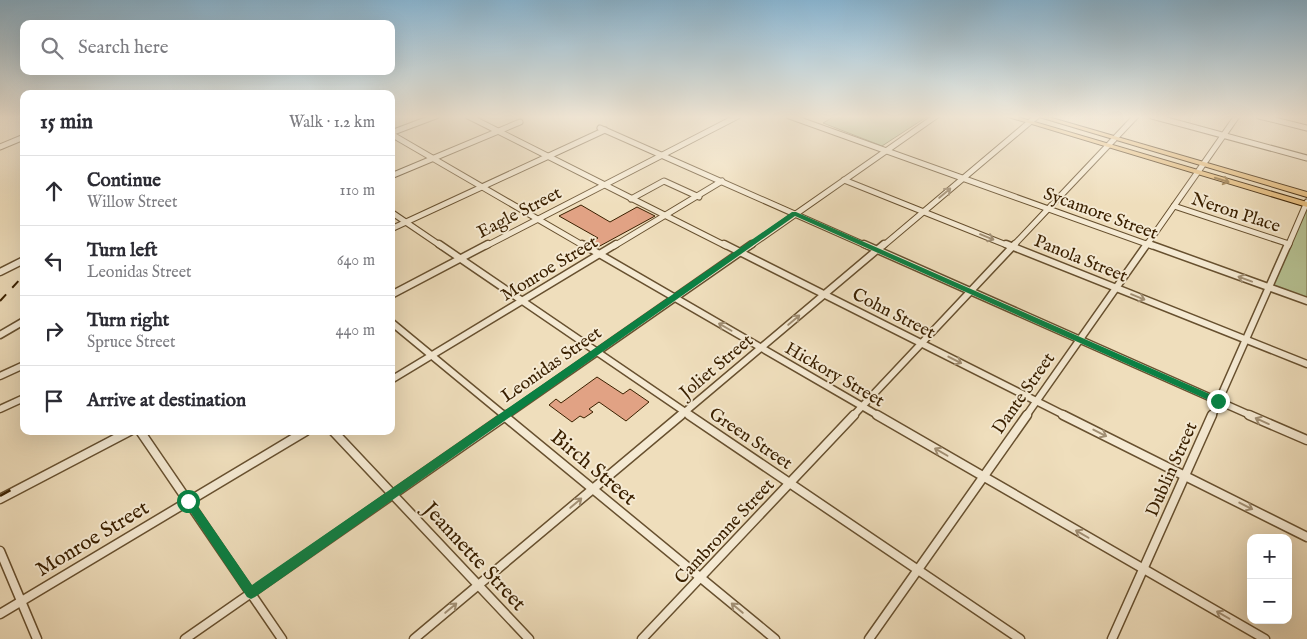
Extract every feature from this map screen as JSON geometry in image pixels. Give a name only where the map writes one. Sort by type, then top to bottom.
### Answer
[{"type":"main road","points":[[1108,146],[1307,204]]},
{"type":"main road","points":[[1141,146],[1307,194]]},
{"type":"street","name":"Hickory Street","points":[[412,146],[536,220],[1265,639]]},
{"type":"street","points":[[395,174],[461,146]]},
{"type":"street","name":"Cohn Street","points":[[525,146],[1307,536]]},
{"type":"street","points":[[395,227],[569,146]]},
{"type":"street","points":[[641,146],[1307,440]]},
{"type":"street","name":"Eagle Street","points":[[395,293],[677,146]]},
{"type":"street","name":"Sycamore Street","points":[[874,146],[1307,301]]},
{"type":"street","name":"Leonidas Street","points":[[185,639],[892,146]]},
{"type":"street","name":"Joliet Street","points":[[414,639],[1001,146]]},
{"type":"street","name":"Cambronne Street","points":[[642,639],[1108,146]]},
{"type":"street","name":"Dante Street","points":[[869,639],[1216,146]]},
{"type":"street","points":[[1263,146],[1307,158]]},
{"type":"street","name":"Panola Street","points":[[844,180],[1307,364]]},
{"type":"street","points":[[631,199],[664,181],[700,196]]},
{"type":"street","name":"Monroe Street","points":[[395,378],[667,216],[722,181]]},
{"type":"street","name":"Dublin Street","points":[[1112,639],[1307,204]]},
{"type":"street","name":"Neron Place","points":[[1174,206],[1289,244]]},
{"type":"street","name":"Green Street","points":[[395,215],[1020,639]]},
{"type":"street","points":[[0,272],[20,262]]},
{"type":"street","points":[[0,334],[20,323]]},
{"type":"street","name":"Birch Street","points":[[395,325],[775,639]]},
{"type":"street","points":[[0,376],[20,368]]},
{"type":"street","points":[[0,409],[20,400]]},
{"type":"street","points":[[0,499],[122,435]]},
{"type":"street","points":[[143,435],[282,639]]},
{"type":"street","name":"Monroe Street","points":[[0,614],[299,435]]},
{"type":"street","name":"Jeannette Street","points":[[337,435],[529,639]]},
{"type":"street","points":[[0,551],[37,639]]},
{"type":"green space","points":[[1307,205],[1307,301],[1269,287]]},
{"type":"building","points":[[581,205],[610,222],[637,207],[655,216],[598,247],[590,243],[598,238],[559,216]]},
{"type":"building","points":[[597,377],[623,394],[630,389],[649,402],[626,421],[599,402],[589,409],[593,412],[584,418],[580,416],[572,422],[549,405],[556,399],[561,403]]},
{"type":"railway","points":[[0,301],[20,279]]},
{"type":"railway","points":[[0,496],[14,488]]},
{"type":"route","points":[[188,501],[251,593],[794,213],[1218,401]]}]
